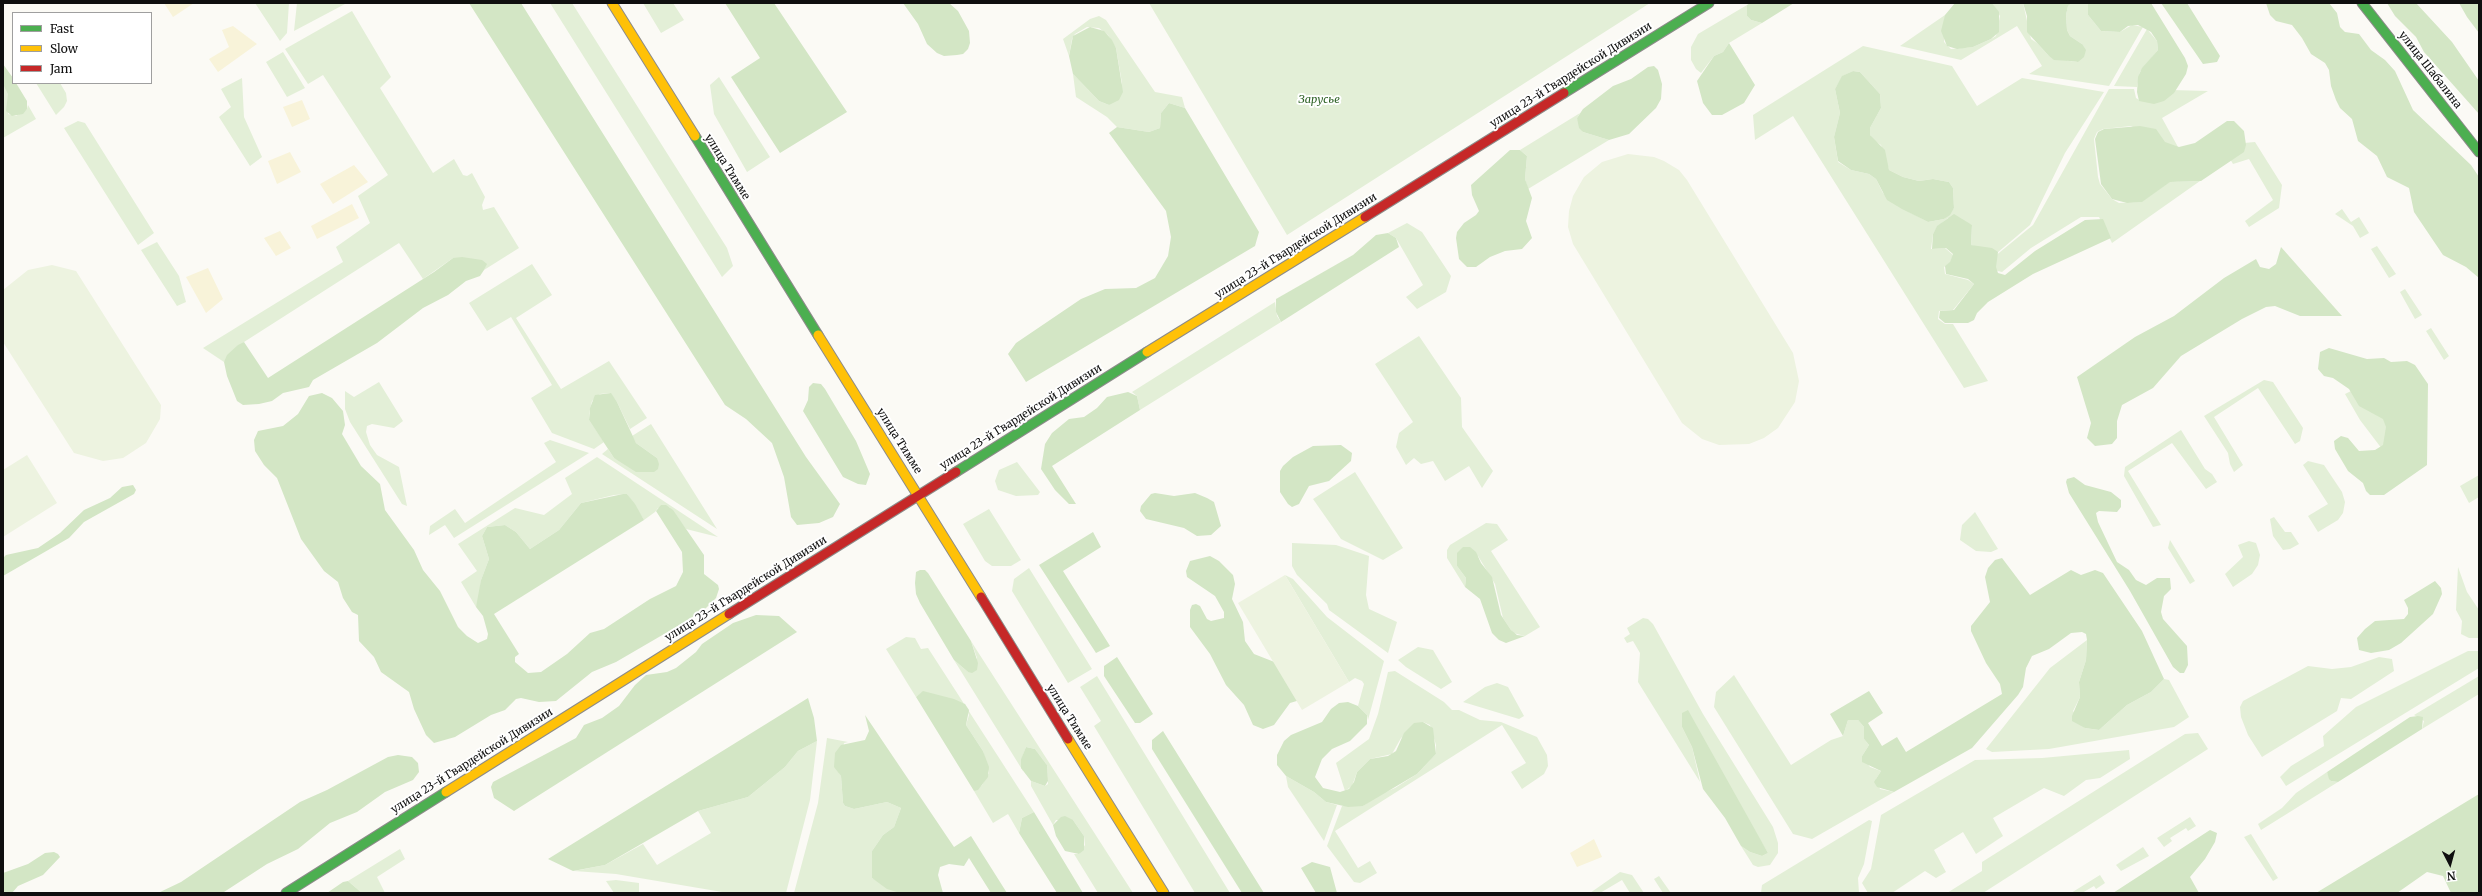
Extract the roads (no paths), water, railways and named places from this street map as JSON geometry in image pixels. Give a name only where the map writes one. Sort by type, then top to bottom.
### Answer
[{"type":"street","name":"улица Тимме","points":[[612,3],[1164,893]]},
{"type":"street","name":"улица 23-й Гвардейской Дивизии","points":[[286,893],[918,495],[1709,3]]},
{"type":"street","name":"улица Шабалина","points":[[2362,3],[2479,152]]},
{"type":"park label","name":"Зарусье","points":[[1319,100]]}]
